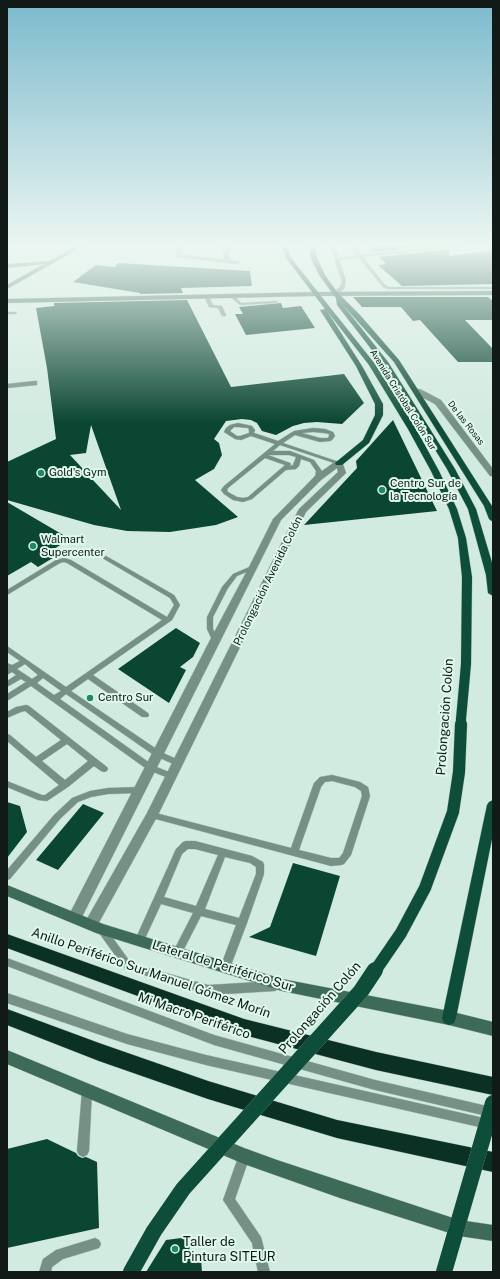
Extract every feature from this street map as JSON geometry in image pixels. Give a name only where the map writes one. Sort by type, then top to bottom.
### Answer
[{"type":"highway","name":"Anillo Periférico Sur Manuel Gómez Morín","points":[[7,941],[244,1027],[376,1061],[493,1086]]},
{"type":"highway","points":[[7,1017],[99,1052],[208,1090],[337,1129],[493,1162]]},
{"type":"main road","points":[[320,304],[322,309],[359,366],[378,404],[379,415],[366,441],[340,463]]},
{"type":"main road","name":"Avenida Cristóbal Colón Sur","points":[[323,304],[372,364],[412,429],[435,471]]},
{"type":"main road","points":[[340,304],[393,375],[451,469],[472,508],[491,575],[493,593]]},
{"type":"main road","name":"Avenida Cristóbal Colón Sur","points":[[345,304],[398,361],[488,506],[493,519]]},
{"type":"main road","name":"Prolongación Colón","points":[[131,1272],[154,1231],[183,1189],[361,990],[401,933],[425,888],[453,812],[459,772],[461,719],[466,664],[467,577],[465,556],[462,538],[453,509],[435,471]]},
{"type":"main road","points":[[449,1018],[493,804]]},
{"type":"main road","points":[[444,1272],[493,1103]]},
{"type":"street","points":[[7,386],[34,383]]},
{"type":"street","name":"De las Rosas","points":[[417,391],[438,402],[493,474]]},
{"type":"street","name":"Prolongación Avenida Colón","points":[[75,917],[215,640],[282,513],[318,478],[340,463],[342,473],[318,494],[302,511],[295,524],[96,926]]},
{"type":"street","name":"Lateral de Periférico Sur","points":[[7,890],[96,926],[282,985],[449,1018],[493,1029]]},
{"type":"street","points":[[7,1057],[244,1156],[340,1190],[451,1226],[493,1233]]},
{"type":"lane","points":[[210,304],[211,306],[220,307],[224,315]]},
{"type":"lane","points":[[7,313],[15,313]]},
{"type":"lane","points":[[266,454],[288,464],[250,498],[243,500],[236,499],[226,493],[224,490],[226,487],[279,443],[294,433],[313,430],[325,431],[331,433],[332,436],[330,439],[320,440],[294,433]]},
{"type":"lane","points":[[251,434],[340,463]]},
{"type":"lane","points":[[266,454],[279,452],[312,461],[320,471],[318,478]]},
{"type":"lane","points":[[285,468],[294,468],[299,457]]},
{"type":"lane","points":[[54,699],[170,618],[177,605],[172,597],[106,558]]},
{"type":"lane","points":[[7,594],[58,561],[64,560],[70,562],[167,620]]},
{"type":"lane","points":[[215,640],[210,629],[210,617],[225,587],[235,575],[254,567]]},
{"type":"lane","points":[[7,648],[43,675],[158,754],[178,763]]},
{"type":"lane","points":[[9,669],[25,661]]},
{"type":"lane","points":[[9,669],[21,675],[151,768],[171,776]]},
{"type":"lane","points":[[7,684],[21,675]]},
{"type":"lane","points":[[7,698],[43,675]]},
{"type":"lane","points":[[88,675],[145,715]]},
{"type":"lane","points":[[7,715],[19,709],[26,708],[104,769]]},
{"type":"lane","points":[[7,737],[65,785]]},
{"type":"lane","points":[[36,761],[67,740]]},
{"type":"lane","points":[[7,784],[41,798],[47,798],[94,761]]},
{"type":"lane","points":[[152,815],[331,862],[341,861],[347,855],[366,796],[365,789],[357,784],[345,781],[332,778],[323,779],[318,784],[294,852]]},
{"type":"lane","points":[[7,876],[57,817],[75,800],[90,794],[108,791],[139,790]]},
{"type":"lane","points":[[140,940],[179,852],[186,845],[195,845],[252,860],[260,865],[260,874],[225,968]]},
{"type":"lane","points":[[178,952],[199,911],[223,852]]},
{"type":"lane","points":[[158,899],[242,923]]},
{"type":"lane","points":[[96,926],[128,966],[208,990],[282,985]]},
{"type":"lane","name":"Mi Macro Periférico","points":[[7,962],[214,1040],[376,1085],[493,1113]]},
{"type":"lane","points":[[7,998],[128,1039],[206,1060],[493,1125]]},
{"type":"lane","points":[[84,1151],[87,1091]]},
{"type":"lane","points":[[244,1156],[230,1200],[257,1241],[264,1272]]},
{"type":"lane","points":[[45,1272],[47,1263],[60,1254],[95,1244]]},
{"type":"building","points":[[54,304],[189,304],[231,387],[344,374],[364,403],[342,424],[317,422],[304,423],[293,426],[276,435],[262,431],[257,423],[251,420],[242,419],[226,421],[214,439],[219,443],[222,455],[214,469],[195,480],[238,517],[216,525],[170,532],[127,531],[94,525],[7,500],[7,462],[56,439],[47,368],[36,308],[54,306]],"holes":[[[91,425],[121,510],[92,479],[83,474],[83,469],[70,455],[86,453]]]},
{"type":"building","points":[[274,304],[281,304],[283,308],[301,306],[315,328],[246,335],[235,314],[243,314],[239,307]]},
{"type":"building","points":[[359,304],[493,304],[493,320],[465,320],[493,349],[493,362],[458,362],[420,320],[413,321],[401,307],[362,307]]},
{"type":"building","name":"Centro Sur de la Tecnología","points":[[393,420],[437,511],[304,525],[357,468],[356,461]]},
{"type":"building","name":"Walmart Supercenter","points":[[7,502],[70,539],[49,552],[56,556],[38,567],[31,562],[7,576]]},
{"type":"building","points":[[176,628],[200,643],[193,657],[180,667],[186,670],[169,703],[118,669]]},
{"type":"building","points":[[7,802],[20,806],[27,832],[7,858]]},
{"type":"building","points":[[83,804],[104,813],[58,870],[36,860]]},
{"type":"building","points":[[293,863],[340,876],[316,956],[249,937],[270,927]]},
{"type":"building","points":[[47,1139],[76,1153],[82,1158],[86,1157],[97,1162],[99,1228],[7,1248],[7,1149]]},
{"type":"building","name":"Taller de Pintura SITEUR","points":[[189,1237],[190,1259],[201,1259],[202,1272],[146,1272],[166,1240]]},
{"type":"place","name":"Gold's Gym","points":[[41,473]]},
{"type":"place","name":"Centro Sur de la Tecnología","points":[[382,490]]},
{"type":"place","name":"Walmart Supercenter","points":[[33,546]]},
{"type":"place","name":"Centro Sur","points":[[90,698]]},
{"type":"place","name":"Taller de Pintura SITEUR","points":[[175,1249]]}]
